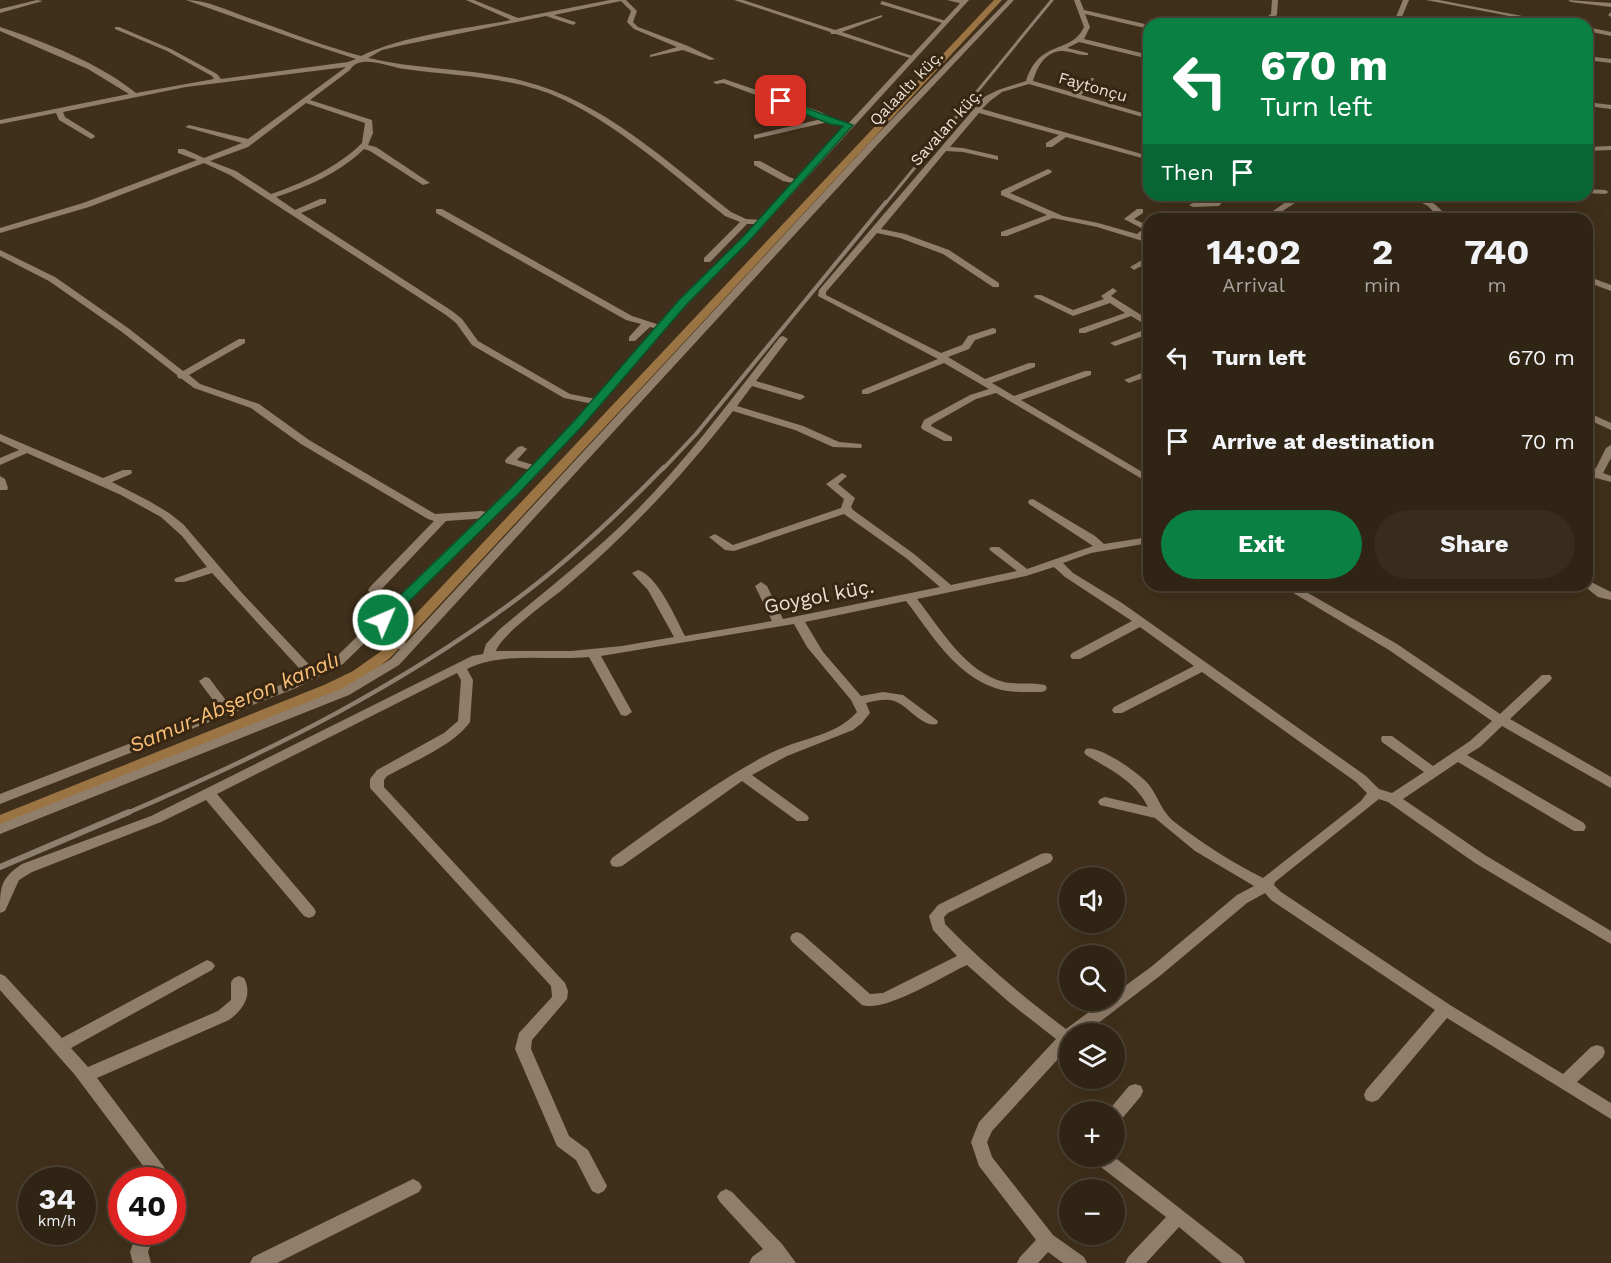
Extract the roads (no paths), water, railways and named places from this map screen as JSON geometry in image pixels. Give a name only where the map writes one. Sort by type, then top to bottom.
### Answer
[{"type":"street","points":[[189,0],[361,58],[428,71],[511,81],[559,95],[610,123],[728,214],[745,220],[761,222]]},
{"type":"street","points":[[469,0],[516,19]]},
{"type":"street","points":[[0,122],[218,80],[350,63],[388,46],[613,0],[621,0],[634,11],[631,25],[712,59]]},
{"type":"street","points":[[737,0],[912,57]]},
{"type":"street","points":[[950,0],[964,1]]},
{"type":"street","name":"Qalaaltı küç.","points":[[0,829],[345,692],[383,670],[408,648],[740,287],[1011,0]]},
{"type":"street","points":[[1029,82],[1037,61],[1047,52],[1078,40],[1087,27],[1077,0]]},
{"type":"street","points":[[1270,18],[1275,15],[1275,0]]},
{"type":"street","points":[[1398,18],[1406,0]]},
{"type":"street","points":[[1429,0],[1528,18]]},
{"type":"street","points":[[1571,0],[1611,5]]},
{"type":"street","points":[[0,10],[40,1]]},
{"type":"street","points":[[0,799],[313,676],[339,661],[536,468],[598,402],[661,327],[912,57],[940,22],[964,1]]},
{"type":"street","points":[[882,3],[940,22]]},
{"type":"street","points":[[1082,11],[1143,26]]},
{"type":"street","points":[[544,14],[573,23]]},
{"type":"street","points":[[833,33],[880,16]]},
{"type":"street","points":[[928,28],[940,22]]},
{"type":"street","points":[[117,28],[170,50],[215,75],[218,80]]},
{"type":"street","points":[[0,29],[88,67],[125,87],[135,96]]},
{"type":"street","points":[[1593,30],[1611,34]]},
{"type":"street","points":[[1078,40],[1143,56]]},
{"type":"street","points":[[652,56],[686,47]]},
{"type":"street","points":[[1059,48],[1086,54]]},
{"type":"street","points":[[1593,60],[1611,61]]},
{"type":"street","points":[[0,231],[109,197],[250,142],[348,69],[350,63]]},
{"type":"street","points":[[1077,96],[1091,80]]},
{"type":"street","points":[[716,82],[727,82],[826,120],[849,125]]},
{"type":"street","name":"Faytonçu","points":[[1029,82],[1143,115]]},
{"type":"street","name":"Savalan küç.","points":[[943,357],[822,296],[822,292],[977,110],[993,94],[1029,82]]},
{"type":"street","points":[[270,197],[318,177],[363,146],[368,138],[369,122],[306,101]]},
{"type":"street","points":[[1593,106],[1611,107]]},
{"type":"street","points":[[977,110],[1143,156]]},
{"type":"street","points":[[59,111],[62,118],[91,137]]},
{"type":"street","points":[[757,137],[826,120]]},
{"type":"street","points":[[189,127],[250,142]]},
{"type":"street","points":[[1049,145],[1064,135]]},
{"type":"street","points":[[1099,145],[1112,135]]},
{"type":"street","points":[[363,146],[373,149],[426,183]]},
{"type":"street","points":[[1593,149],[1611,148]]},
{"type":"street","points":[[944,149],[966,150],[995,158]]},
{"type":"street","points":[[181,151],[233,173],[449,313],[459,321],[475,343],[567,396],[598,402]]},
{"type":"street","points":[[757,163],[786,179],[798,182]]},
{"type":"street","points":[[1048,171],[1004,193],[1053,215],[1143,238]]},
{"type":"street","points":[[95,190],[109,197]]},
{"type":"street","points":[[1593,191],[1605,192]]},
{"type":"street","points":[[294,213],[323,201]]},
{"type":"street","points":[[1193,205],[1216,204],[1219,201]]},
{"type":"street","points":[[1274,213],[1291,201]]},
{"type":"street","points":[[1424,201],[1431,204],[1438,213]]},
{"type":"street","points":[[439,211],[629,318],[661,327]]},
{"type":"street","points":[[1140,211],[1128,219],[1143,226]]},
{"type":"street","points":[[1004,234],[1053,215]]},
{"type":"street","points":[[707,260],[745,220]]},
{"type":"street","points":[[875,230],[902,236],[952,255],[996,285]]},
{"type":"street","points":[[1139,237],[1143,233]]},
{"type":"street","points":[[0,253],[52,279],[125,330],[181,376],[197,386],[255,406],[342,464],[432,517],[442,519],[488,515]]},
{"type":"street","points":[[1134,267],[1143,263]]},
{"type":"street","points":[[1593,281],[1611,288]]},
{"type":"street","points":[[1038,297],[1073,313],[1112,295],[1132,314],[1143,320]]},
{"type":"street","points":[[1082,332],[1132,314]]},
{"type":"street","points":[[632,339],[647,324]]},
{"type":"street","points":[[865,392],[966,347],[971,338],[993,331]]},
{"type":"street","points":[[1115,343],[1143,333]]},
{"type":"street","points":[[489,656],[490,647],[504,632],[639,515],[731,407],[783,339]]},
{"type":"street","points":[[181,376],[242,341]]},
{"type":"street","points":[[943,357],[1143,476]]},
{"type":"street","points":[[985,382],[1032,365]]},
{"type":"street","points":[[1013,399],[1088,373]]},
{"type":"street","points":[[750,382],[800,397]]},
{"type":"street","points":[[948,439],[926,427],[928,422],[973,397],[997,390]]},
{"type":"street","points":[[731,407],[799,428],[837,445],[857,446]]},
{"type":"street","points":[[1593,418],[1611,427]]},
{"type":"street","points":[[0,437],[104,482],[166,516],[195,543],[214,568],[313,676]]},
{"type":"street","points":[[1593,475],[1611,448]]},
{"type":"street","points":[[522,449],[510,461],[536,468]]},
{"type":"street","points":[[0,462],[26,450]]},
{"type":"street","points":[[104,482],[127,472]]},
{"type":"street","points":[[842,476],[831,484],[850,498],[846,510]]},
{"type":"street","points":[[1593,477],[1611,479]]},
{"type":"street","points":[[1033,502],[1091,538],[1101,547]]},
{"type":"street","points":[[715,537],[729,548],[734,548],[846,510]]},
{"type":"street","points":[[846,510],[910,556],[950,590]]},
{"type":"street","points":[[374,590],[442,519]]},
{"type":"street","name":"Goygol küç.","points":[[0,907],[8,885],[19,872],[37,863],[138,827],[460,667],[489,656],[593,653],[798,620],[1026,573],[1101,547],[1143,541]]},
{"type":"street","points":[[995,549],[1026,573]]},
{"type":"street","points":[[1056,563],[1069,575],[1140,622],[1361,779],[1374,792],[1393,799],[1480,859],[1611,938]]},
{"type":"street","points":[[180,580],[214,568]]},
{"type":"street","points":[[638,573],[653,588],[681,640]]},
{"type":"street","points":[[761,586],[779,623]]},
{"type":"street","points":[[1593,587],[1602,594],[1611,596]]},
{"type":"street","points":[[1296,591],[1393,647],[1502,720],[1609,778]]},
{"type":"street","points":[[910,598],[952,651],[986,680],[1009,686],[1041,688]]},
{"type":"street","points":[[616,862],[743,775],[785,751],[856,723],[864,713],[859,701],[828,667],[803,632],[798,620]]},
{"type":"street","points":[[1076,656],[1140,622]]},
{"type":"street","points":[[368,635],[408,648]]},
{"type":"street","points":[[593,653],[626,712]]},
{"type":"street","points":[[460,667],[467,680],[464,722],[449,736],[382,773],[377,779],[377,788],[557,983],[560,992],[559,999],[525,1038],[523,1049],[563,1141],[582,1155],[598,1186]]},
{"type":"street","points":[[1118,710],[1202,667]]},
{"type":"street","points":[[1393,799],[1458,756],[1502,720],[1546,678]]},
{"type":"street","points":[[205,681],[228,710]]},
{"type":"street","points":[[859,701],[882,694],[896,696],[932,720]]},
{"type":"street","points":[[1387,739],[1433,772]]},
{"type":"street","points":[[1092,752],[1141,785],[1157,814]]},
{"type":"street","points":[[1458,756],[1579,827]]},
{"type":"street","points":[[743,775],[802,818]]},
{"type":"street","points":[[1086,1023],[1156,971],[1242,899],[1267,886],[1269,879],[1366,804],[1373,798],[1374,792]]},
{"type":"street","points":[[208,793],[309,912]]},
{"type":"street","points":[[1106,802],[1157,814],[1232,867],[1267,886],[1286,904],[1445,1009],[1611,1112]]},
{"type":"street","points":[[1046,858],[943,909],[936,916],[938,926],[968,957],[1015,999],[1059,1029]]},
{"type":"street","points":[[798,938],[867,1001],[885,999],[968,957]]},
{"type":"street","points":[[60,1047],[207,966]]},
{"type":"street","points":[[0,980],[85,1076],[154,1167]]},
{"type":"street","points":[[85,1076],[225,1015],[238,1002],[242,992],[239,982]]},
{"type":"street","points":[[1372,1095],[1445,1009]]},
{"type":"street","points":[[1059,1047],[985,1126],[979,1142],[985,1161],[1047,1241],[1078,1263]]},
{"type":"street","points":[[1565,1083],[1597,1052]]},
{"type":"street","points":[[1125,1103],[1135,1091]]},
{"type":"street","points":[[1113,1167],[1236,1263]]},
{"type":"street","points":[[260,1263],[413,1187]]},
{"type":"street","points":[[726,1197],[782,1257],[758,1263]]},
{"type":"street","points":[[1134,1263],[1178,1216]]},
{"type":"street","points":[[1026,1263],[1047,1241]]},
{"type":"street","points":[[142,1245],[140,1252],[142,1263]]},
{"type":"waterway","name":"Samur-Abşeron kanalı","points":[[0,822],[330,689],[358,675],[385,655],[998,0]]},
{"type":"railway","points":[[885,204],[1052,0]]},
{"type":"railway","points":[[663,469],[696,434],[886,202]]},
{"type":"railway","points":[[125,814],[283,741],[335,714],[435,655],[548,575],[599,530],[664,467]]},
{"type":"railway","points":[[0,867],[129,812]]}]
